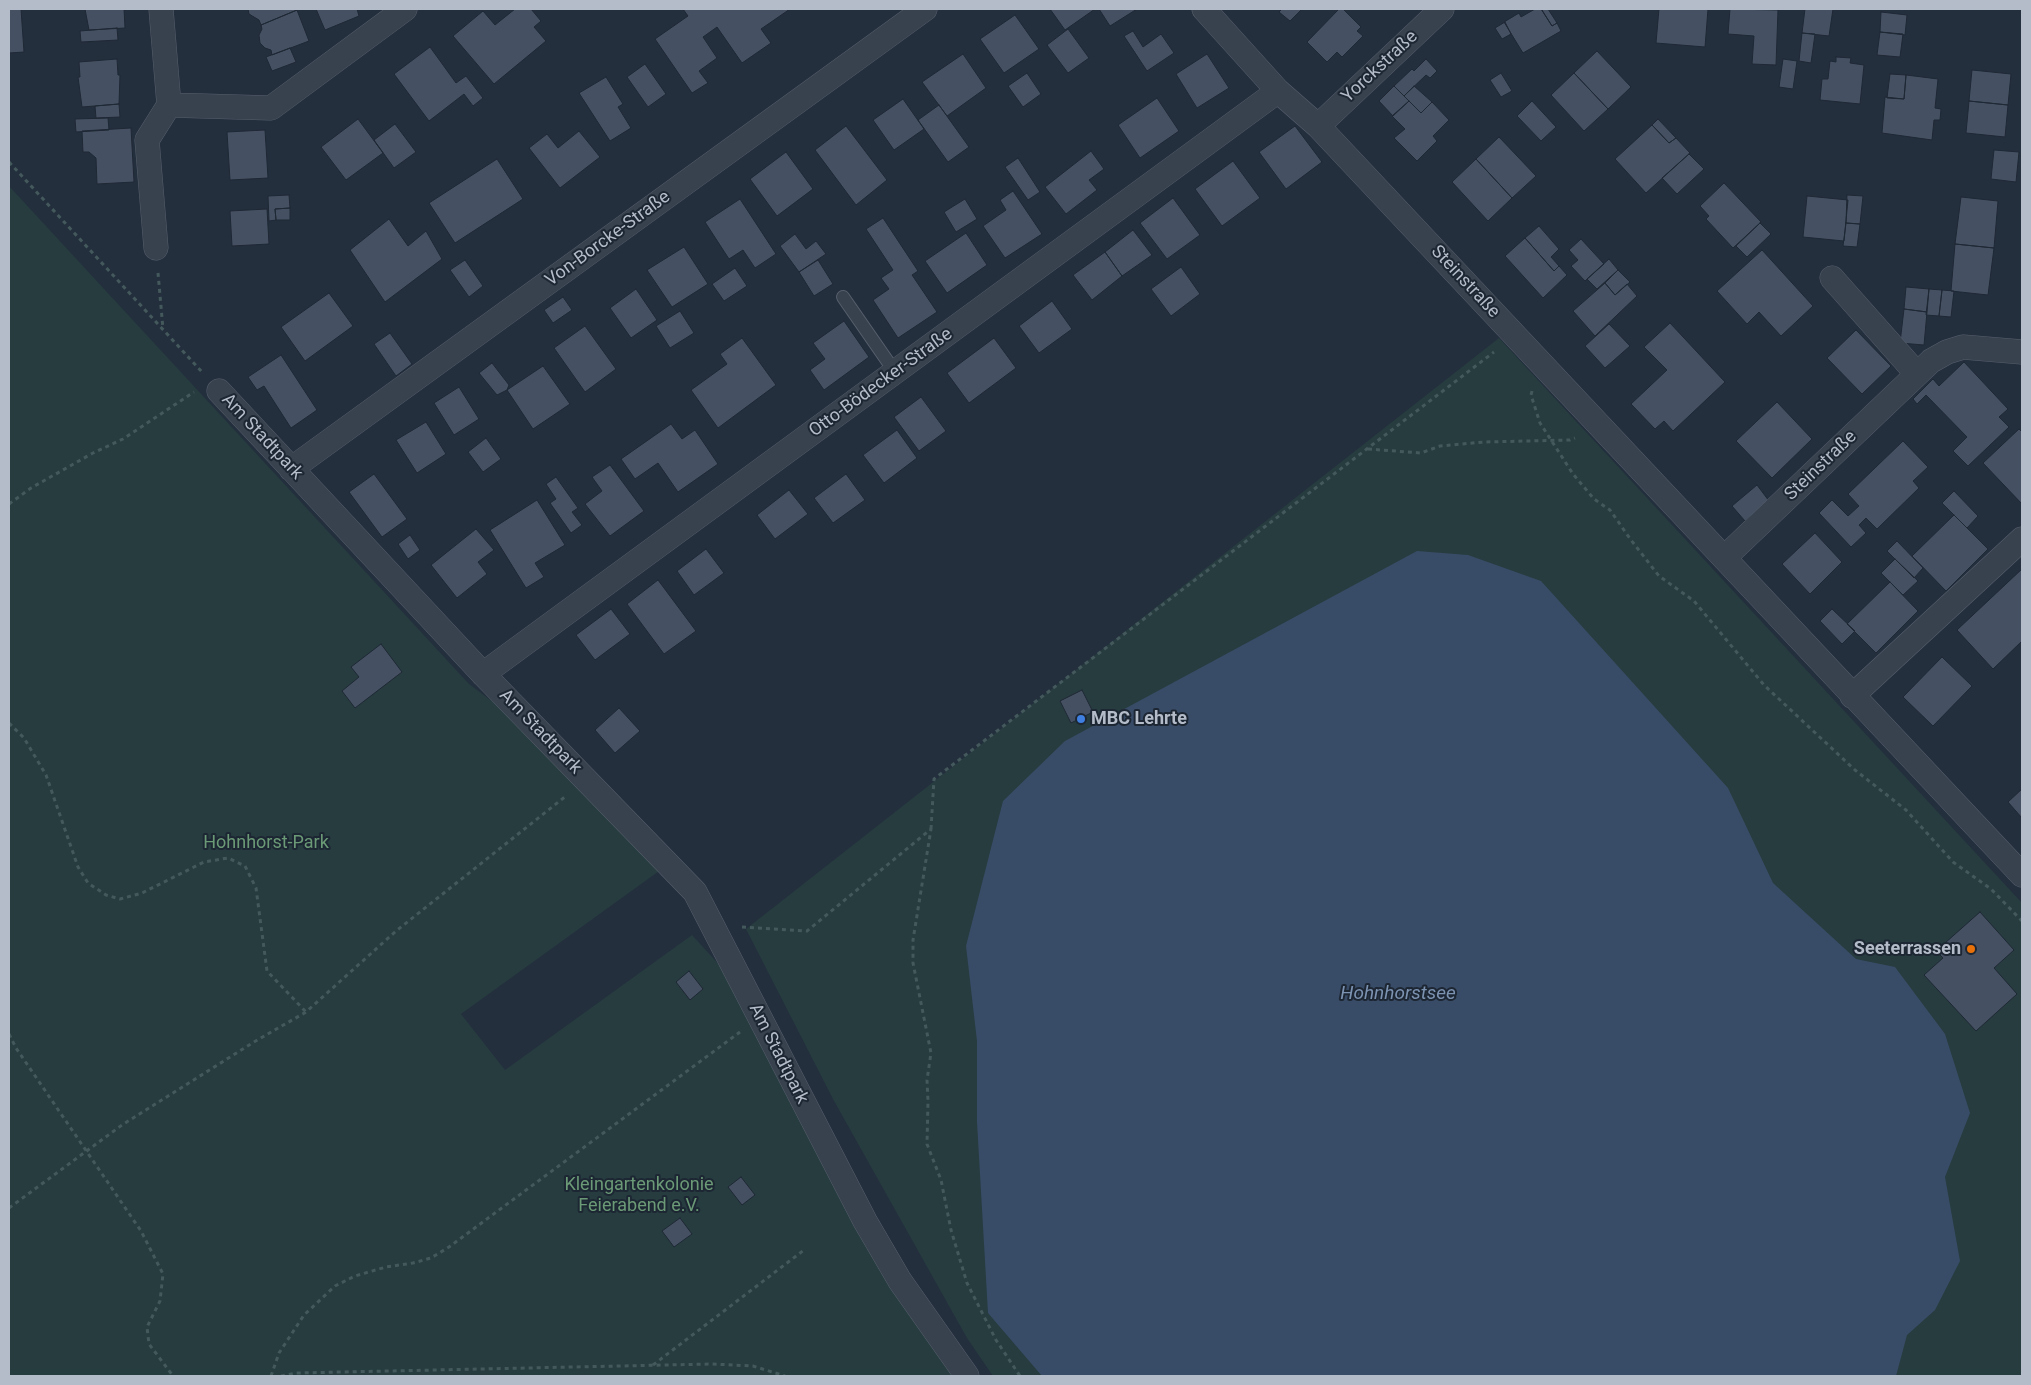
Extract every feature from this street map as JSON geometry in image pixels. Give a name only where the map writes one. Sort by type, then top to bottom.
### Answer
[{"type":"street","points":[[156,248],[148,140],[169,105],[161,9]]},
{"type":"street","points":[[169,105],[271,108],[405,9]]},
{"type":"street","name":"Von-Borcke-Straße","points":[[291,468],[925,9]]},
{"type":"street","name":"Steinstraße","points":[[1204,9],[1278,91],[1318,126],[1725,557],[1852,696],[2022,874]]},
{"type":"street","name":"Yorckstraße","points":[[1318,126],[1442,9]]},
{"type":"street","name":"Otto-Bödecker-Straße","points":[[483,674],[1278,91]]},
{"type":"street","points":[[1832,278],[1917,374]]},
{"type":"street","name":"Steinstraße","points":[[1725,557],[1930,361],[1947,352],[1963,347],[2022,352]]},
{"type":"street","name":"Am Stadtpark","points":[[214,386],[483,674],[695,892],[865,1222],[900,1281],[968,1376]]},
{"type":"street","points":[[1852,696],[2022,539]]},
{"type":"lane","points":[[843,297],[895,372]]},
{"type":"path","name":"Am Stadtpark","points":[[9,162],[214,386]]},
{"type":"path","points":[[156,248],[163,330]]},
{"type":"path","points":[[1020,1376],[996,1340],[967,1283],[951,1230],[941,1180],[927,1144],[927,1080],[930,1053],[913,963],[913,940],[931,829],[934,779],[1515,336]]},
{"type":"path","points":[[1542,365],[1531,395],[1540,423],[1573,474],[1594,500],[1610,510],[1659,576],[1694,601],[1764,685],[1855,770],[1906,810],[1953,862],[1991,889],[2022,919]]},
{"type":"path","points":[[9,504],[78,462],[123,439],[179,404],[214,386]]},
{"type":"path","points":[[1368,448],[1421,453],[1440,446],[1484,442],[1570,440],[1601,426]]},
{"type":"path","points":[[9,723],[24,738],[46,775],[78,867],[88,883],[106,895],[120,899],[142,893],[204,862],[228,858],[245,866],[256,888],[267,971],[306,1012]]},
{"type":"path","points":[[9,1208],[138,1114],[306,1012],[396,931],[586,779]]},
{"type":"path","points":[[707,918],[736,927],[807,931],[931,829]]},
{"type":"path","points":[[271,1376],[279,1352],[304,1315],[335,1286],[355,1276],[378,1269],[431,1258],[449,1247],[759,1018]]},
{"type":"path","points":[[9,1034],[16,1048],[141,1230],[162,1274],[160,1300],[146,1327],[149,1344],[173,1376]]},
{"type":"path","points":[[653,1365],[804,1250]]},
{"type":"path","points":[[281,1376],[296,1373],[712,1364],[753,1366],[785,1376]]},
{"type":"green space","name":"Hohnhorst-Park","points":[[9,186],[469,684],[606,787],[673,861],[461,1014],[505,1070],[692,935],[723,969],[958,1376],[9,1376]]},
{"type":"green space","name":"Hohnhorstsee","points":[[1499,338],[2022,903],[2022,1376],[993,1376],[967,1338],[833,1099],[746,929]]},
{"type":"water","name":"Hohnhorstsee","points":[[1417,551],[1468,555],[1541,581],[1728,788],[1773,883],[1856,959],[1895,967],[1945,1034],[1970,1113],[1945,1177],[1960,1261],[1935,1310],[1907,1335],[1896,1376],[1042,1376],[988,1313],[977,1122],[977,1041],[966,946],[1003,801],[1065,741]]},
{"type":"building","points":[[9,9],[21,9],[24,52],[9,53]]},
{"type":"building","points":[[85,9],[124,9],[125,28],[89,30]]},
{"type":"building","points":[[248,9],[297,10],[261,25],[259,20],[249,14]]},
{"type":"building","points":[[316,9],[357,9],[359,16],[325,30]]},
{"type":"building","points":[[515,9],[531,9],[541,21],[534,27],[546,41],[494,84],[453,36],[483,11],[495,25]]},
{"type":"building","points":[[683,9],[790,9],[761,29],[771,43],[742,63],[717,27],[703,37],[717,58],[699,71],[708,83],[692,93],[655,39],[688,16]]},
{"type":"building","points":[[1050,9],[1095,9],[1065,30]]},
{"type":"building","points":[[1099,9],[1137,9],[1110,26]]},
{"type":"building","points":[[1282,9],[1302,9],[1290,21],[1279,12]]},
{"type":"building","points":[[1339,9],[1343,9],[1361,27],[1357,31],[1363,36],[1342,57],[1337,52],[1327,62],[1307,42]]},
{"type":"building","points":[[1535,9],[1541,9],[1552,26],[1557,23],[1561,31],[1523,53],[1504,22],[1519,13],[1521,17]]},
{"type":"building","points":[[1548,9],[1557,23],[1552,26],[1542,10]]},
{"type":"building","points":[[1659,9],[1708,9],[1705,47],[1656,43]]},
{"type":"building","points":[[1730,9],[1778,10],[1776,65],[1752,64],[1754,36],[1728,34]]},
{"type":"building","points":[[1805,9],[1833,9],[1829,36],[1802,33]]},
{"type":"building","points":[[297,10],[309,41],[272,55],[271,50],[265,48],[260,43],[261,25]]},
{"type":"building","points":[[1881,12],[1907,15],[1905,35],[1880,32]]},
{"type":"building","points":[[1015,15],[1039,49],[1004,73],[980,39]]},
{"type":"building","points":[[1505,22],[1511,34],[1502,39],[1495,28]]},
{"type":"building","points":[[117,28],[118,40],[81,42],[80,31]]},
{"type":"building","points":[[1068,29],[1089,58],[1068,73],[1047,45]]},
{"type":"building","points":[[1133,31],[1143,47],[1161,34],[1174,53],[1147,71],[1124,36]]},
{"type":"building","points":[[1880,32],[1903,34],[1900,57],[1877,55]]},
{"type":"building","points":[[1802,33],[1815,34],[1811,63],[1799,61]]},
{"type":"building","points":[[430,47],[456,83],[466,76],[483,98],[473,106],[464,94],[429,121],[394,74]]},
{"type":"building","points":[[290,48],[296,62],[272,71],[266,57]]},
{"type":"building","points":[[1597,51],[1631,87],[1608,109],[1574,73]]},
{"type":"building","points":[[963,54],[986,88],[947,116],[922,82]]},
{"type":"building","points":[[1207,54],[1229,88],[1197,108],[1176,74]]},
{"type":"building","points":[[1836,57],[1851,58],[1850,63],[1864,65],[1860,104],[1820,100],[1822,79],[1828,79],[1830,61],[1836,62]]},
{"type":"building","points":[[117,59],[118,75],[120,75],[119,104],[82,107],[78,77],[80,77],[79,62]]},
{"type":"building","points":[[1426,59],[1437,71],[1430,78],[1426,75],[1404,96],[1394,86]]},
{"type":"building","points":[[1783,59],[1797,61],[1793,89],[1779,87]]},
{"type":"building","points":[[645,64],[666,94],[648,107],[627,77]]},
{"type":"building","points":[[1972,70],[2011,74],[2008,105],[1969,101]]},
{"type":"building","points":[[1027,73],[1041,94],[1023,107],[1008,86]]},
{"type":"building","points":[[1501,73],[1512,91],[1501,97],[1490,80]]},
{"type":"building","points":[[1574,73],[1608,109],[1584,131],[1551,95]]},
{"type":"building","points":[[1890,74],[1906,75],[1904,99],[1887,98]]},
{"type":"building","points":[[1906,75],[1938,79],[1935,108],[1941,109],[1940,120],[1934,120],[1932,140],[1882,133],[1885,97],[1904,99]]},
{"type":"building","points":[[606,77],[623,104],[618,107],[631,128],[610,141],[579,93]]},
{"type":"building","points":[[1394,86],[1409,101],[1393,116],[1379,101]]},
{"type":"building","points":[[1414,86],[1432,102],[1421,113],[1404,96]]},
{"type":"building","points":[[1157,98],[1179,131],[1140,158],[1118,125]]},
{"type":"building","points":[[903,99],[924,129],[894,150],[873,120]]},
{"type":"building","points":[[1409,101],[1421,113],[1432,102],[1449,120],[1433,136],[1437,141],[1417,161],[1394,138],[1405,129],[1392,116]]},
{"type":"building","points":[[1532,101],[1556,127],[1541,141],[1517,116]]},
{"type":"building","points":[[1969,101],[2008,105],[2005,137],[1966,133]]},
{"type":"building","points":[[119,104],[120,117],[96,118],[95,106]]},
{"type":"building","points":[[939,105],[969,147],[948,162],[918,120]]},
{"type":"building","points":[[108,118],[109,130],[76,132],[75,119]]},
{"type":"building","points":[[358,119],[383,153],[346,180],[321,147]]},
{"type":"building","points":[[1658,119],[1676,138],[1669,143],[1652,125]]},
{"type":"building","points":[[395,124],[416,152],[394,168],[374,140]]},
{"type":"building","points":[[1652,125],[1669,143],[1676,138],[1690,153],[1646,193],[1615,159]]},
{"type":"building","points":[[846,126],[887,180],[856,205],[815,150]]},
{"type":"building","points":[[1295,126],[1322,162],[1286,189],[1259,152]]},
{"type":"building","points":[[131,128],[134,182],[97,184],[96,158],[89,152],[83,152],[82,131]]},
{"type":"building","points":[[265,130],[268,178],[230,180],[227,132]]},
{"type":"building","points":[[579,131],[600,157],[560,188],[529,148],[547,134],[558,148]]},
{"type":"building","points":[[1499,137],[1536,176],[1512,198],[1476,159]]},
{"type":"building","points":[[1994,150],[2019,152],[2016,182],[1991,179]]},
{"type":"building","points":[[1091,151],[1104,169],[1089,180],[1097,190],[1066,214],[1045,187]]},
{"type":"building","points":[[786,152],[813,189],[777,216],[750,179]]},
{"type":"building","points":[[1689,154],[1704,169],[1677,194],[1662,178]]},
{"type":"building","points":[[1018,158],[1040,192],[1028,200],[1005,167]]},
{"type":"building","points":[[497,159],[523,199],[455,243],[429,203]]},
{"type":"building","points":[[1476,159],[1512,198],[1488,221],[1452,182]]},
{"type":"building","points":[[1233,161],[1260,198],[1222,226],[1195,189]]},
{"type":"building","points":[[1724,183],[1761,222],[1733,248],[1706,219],[1709,216],[1700,206]]},
{"type":"building","points":[[1013,191],[1042,234],[1005,258],[983,226],[1006,210],[1000,200]]},
{"type":"building","points":[[289,195],[290,208],[275,209],[276,220],[269,221],[268,196]]},
{"type":"building","points":[[1847,195],[1863,196],[1860,224],[1846,223]]},
{"type":"building","points":[[1807,196],[1848,200],[1844,241],[1803,237]]},
{"type":"building","points":[[1961,197],[1998,201],[1994,248],[1955,244]]},
{"type":"building","points":[[1173,198],[1200,235],[1167,259],[1140,223]]},
{"type":"building","points":[[740,199],[776,254],[755,268],[743,250],[729,259],[705,222]]},
{"type":"building","points":[[965,199],[977,219],[956,232],[944,212]]},
{"type":"building","points":[[290,208],[290,220],[276,220],[275,209]]},
{"type":"building","points":[[267,209],[269,244],[232,246],[230,211]]},
{"type":"building","points":[[883,218],[918,271],[912,275],[937,312],[898,338],[873,300],[889,289],[881,278],[893,270],[866,229]]},
{"type":"building","points":[[389,219],[408,246],[426,231],[442,259],[385,302],[350,250]]},
{"type":"building","points":[[1760,223],[1771,234],[1747,257],[1736,246]]},
{"type":"building","points":[[1846,223],[1860,224],[1857,247],[1843,246]]},
{"type":"building","points":[[1539,226],[1559,249],[1551,257],[1559,266],[1554,271],[1525,238]]},
{"type":"building","points":[[1133,230],[1152,255],[1122,276],[1105,252]]},
{"type":"building","points":[[966,233],[987,265],[947,293],[925,261]]},
{"type":"building","points":[[795,234],[806,249],[816,241],[826,254],[799,272],[780,246]]},
{"type":"building","points":[[1525,238],[1554,271],[1559,266],[1567,275],[1543,298],[1505,256]]},
{"type":"building","points":[[1581,239],[1604,264],[1585,281],[1571,266],[1578,260],[1569,250]]},
{"type":"building","points":[[1955,244],[1994,248],[1988,295],[1951,291]]},
{"type":"building","points":[[684,247],[708,284],[672,307],[647,270]]},
{"type":"building","points":[[1762,250],[1813,306],[1781,336],[1759,312],[1747,324],[1717,291]]},
{"type":"building","points":[[1105,252],[1122,276],[1092,300],[1073,275]]},
{"type":"building","points":[[1609,259],[1618,270],[1597,289],[1587,279]]},
{"type":"building","points":[[465,260],[483,286],[469,297],[450,270]]},
{"type":"building","points":[[818,260],[833,284],[814,296],[799,272]]},
{"type":"building","points":[[1181,267],[1200,294],[1171,316],[1151,289]]},
{"type":"building","points":[[735,268],[747,286],[724,301],[712,284]]},
{"type":"building","points":[[1618,270],[1630,282],[1615,295],[1605,283]]},
{"type":"building","points":[[1605,283],[1615,295],[1627,284],[1637,296],[1595,336],[1573,311]]},
{"type":"building","points":[[1906,287],[1929,289],[1927,312],[1904,309]]},
{"type":"building","points":[[636,289],[657,320],[631,338],[610,308]]},
{"type":"building","points":[[1929,289],[1942,290],[1939,316],[1926,315]]},
{"type":"building","points":[[1942,290],[1954,291],[1951,317],[1939,316]]},
{"type":"building","points":[[329,293],[353,326],[305,361],[281,327]]},
{"type":"building","points":[[563,297],[572,310],[553,323],[544,310]]},
{"type":"building","points":[[1052,301],[1072,329],[1039,353],[1019,326]]},
{"type":"building","points":[[1904,309],[1927,312],[1924,345],[1900,343]]},
{"type":"building","points":[[680,311],[694,333],[670,348],[656,326]]},
{"type":"building","points":[[844,321],[869,357],[824,390],[810,370],[825,359],[813,343]]},
{"type":"building","points":[[1670,323],[1725,382],[1673,431],[1664,421],[1655,429],[1631,404],[1667,370],[1644,347]]},
{"type":"building","points":[[1609,324],[1630,346],[1605,368],[1585,346]]},
{"type":"building","points":[[585,326],[616,369],[585,392],[554,348]]},
{"type":"building","points":[[1856,330],[1891,366],[1862,394],[1827,358]]},
{"type":"building","points":[[390,333],[412,364],[396,376],[374,344]]},
{"type":"building","points":[[742,338],[776,385],[718,428],[691,390],[727,364],[720,354]]},
{"type":"building","points":[[994,338],[1016,368],[969,403],[947,373]]},
{"type":"building","points":[[281,355],[317,410],[291,428],[264,386],[257,390],[248,377]]},
{"type":"building","points":[[1964,362],[2008,409],[1999,417],[2009,427],[1968,466],[1953,451],[1967,437],[1926,395],[1917,404],[1913,399],[1933,379],[1939,386]]},
{"type":"building","points":[[492,363],[509,385],[507,390],[497,395],[479,373]]},
{"type":"building","points":[[543,366],[570,404],[533,429],[507,390]]},
{"type":"building","points":[[459,387],[479,419],[454,435],[434,403]]},
{"type":"building","points":[[921,397],[946,431],[919,451],[894,417]]},
{"type":"building","points":[[1777,402],[1812,439],[1772,478],[1736,441]]},
{"type":"building","points":[[426,422],[446,454],[417,473],[396,440]]},
{"type":"building","points":[[671,424],[682,439],[695,430],[718,464],[678,492],[658,463],[635,479],[621,459]]},
{"type":"building","points":[[2019,429],[2022,432],[2022,504],[1983,463]]},
{"type":"building","points":[[897,430],[917,458],[884,483],[863,455]]},
{"type":"building","points":[[486,438],[501,459],[483,472],[468,452]]},
{"type":"building","points":[[1903,441],[1928,467],[1913,481],[1919,488],[1877,529],[1866,518],[1859,525],[1866,533],[1851,547],[1819,513],[1832,500],[1848,516],[1859,506],[1848,494]]},
{"type":"building","points":[[610,465],[644,511],[610,536],[585,504],[602,491],[592,477]]},
{"type":"building","points":[[374,474],[407,519],[382,537],[349,492]]},
{"type":"building","points":[[846,474],[865,500],[833,523],[814,498]]},
{"type":"building","points":[[556,477],[578,508],[572,512],[582,525],[571,533],[550,503],[556,499],[546,484]]},
{"type":"building","points":[[1757,485],[1769,501],[1745,521],[1732,506]]},
{"type":"building","points":[[789,490],[808,514],[775,539],[757,515]]},
{"type":"building","points":[[1954,491],[1978,516],[1967,528],[1942,503]]},
{"type":"building","points":[[537,500],[565,545],[535,563],[544,577],[526,588],[490,530]]},
{"type":"building","points":[[1954,515],[1988,549],[1946,591],[1912,556]]},
{"type":"building","points":[[476,529],[494,550],[478,562],[487,574],[457,598],[431,565]]},
{"type":"building","points":[[1815,533],[1842,562],[1810,594],[1782,564]]},
{"type":"building","points":[[410,535],[420,550],[408,559],[398,544]]},
{"type":"building","points":[[1897,541],[1923,568],[1914,578],[1887,551]]},
{"type":"building","points":[[706,549],[724,573],[694,595],[677,571]]},
{"type":"building","points":[[1895,559],[1918,581],[1903,595],[1881,573]]},
{"type":"building","points":[[2022,569],[2022,641],[1993,669],[1957,630]]},
{"type":"building","points":[[658,580],[696,631],[664,654],[627,604]]},
{"type":"building","points":[[1890,582],[1918,611],[1876,653],[1847,624]]},
{"type":"building","points":[[611,609],[630,634],[595,660],[576,635]]},
{"type":"building","points":[[1832,609],[1855,631],[1842,644],[1820,621]]},
{"type":"building","points":[[381,644],[402,672],[355,708],[342,691],[359,677],[351,667]]},
{"type":"building","points":[[1942,657],[1972,686],[1933,726],[1903,697]]},
{"type":"building","points":[[1082,690],[1093,712],[1071,723],[1060,701]]},
{"type":"building","points":[[619,708],[640,731],[615,753],[595,730]]},
{"type":"building","points":[[2022,789],[2022,818],[2008,802]]},
{"type":"building","points":[[1980,912],[2014,950],[1994,968],[2017,994],[1976,1031],[1924,975],[1943,958],[1936,951]]},
{"type":"building","points":[[689,971],[703,989],[690,1000],[676,982]]},
{"type":"building","points":[[741,1177],[755,1195],[742,1205],[728,1187]]},
{"type":"building","points":[[680,1218],[692,1234],[674,1247],[662,1231]]},
{"type":"place","name":"MBC Lehrte","points":[[1081,719]]},
{"type":"place","name":"Seeterrassen","points":[[1971,949]]},
{"type":"park label","name":"Kleingartenkolonie Feierabend e.V.","points":[[639,1195]]}]
